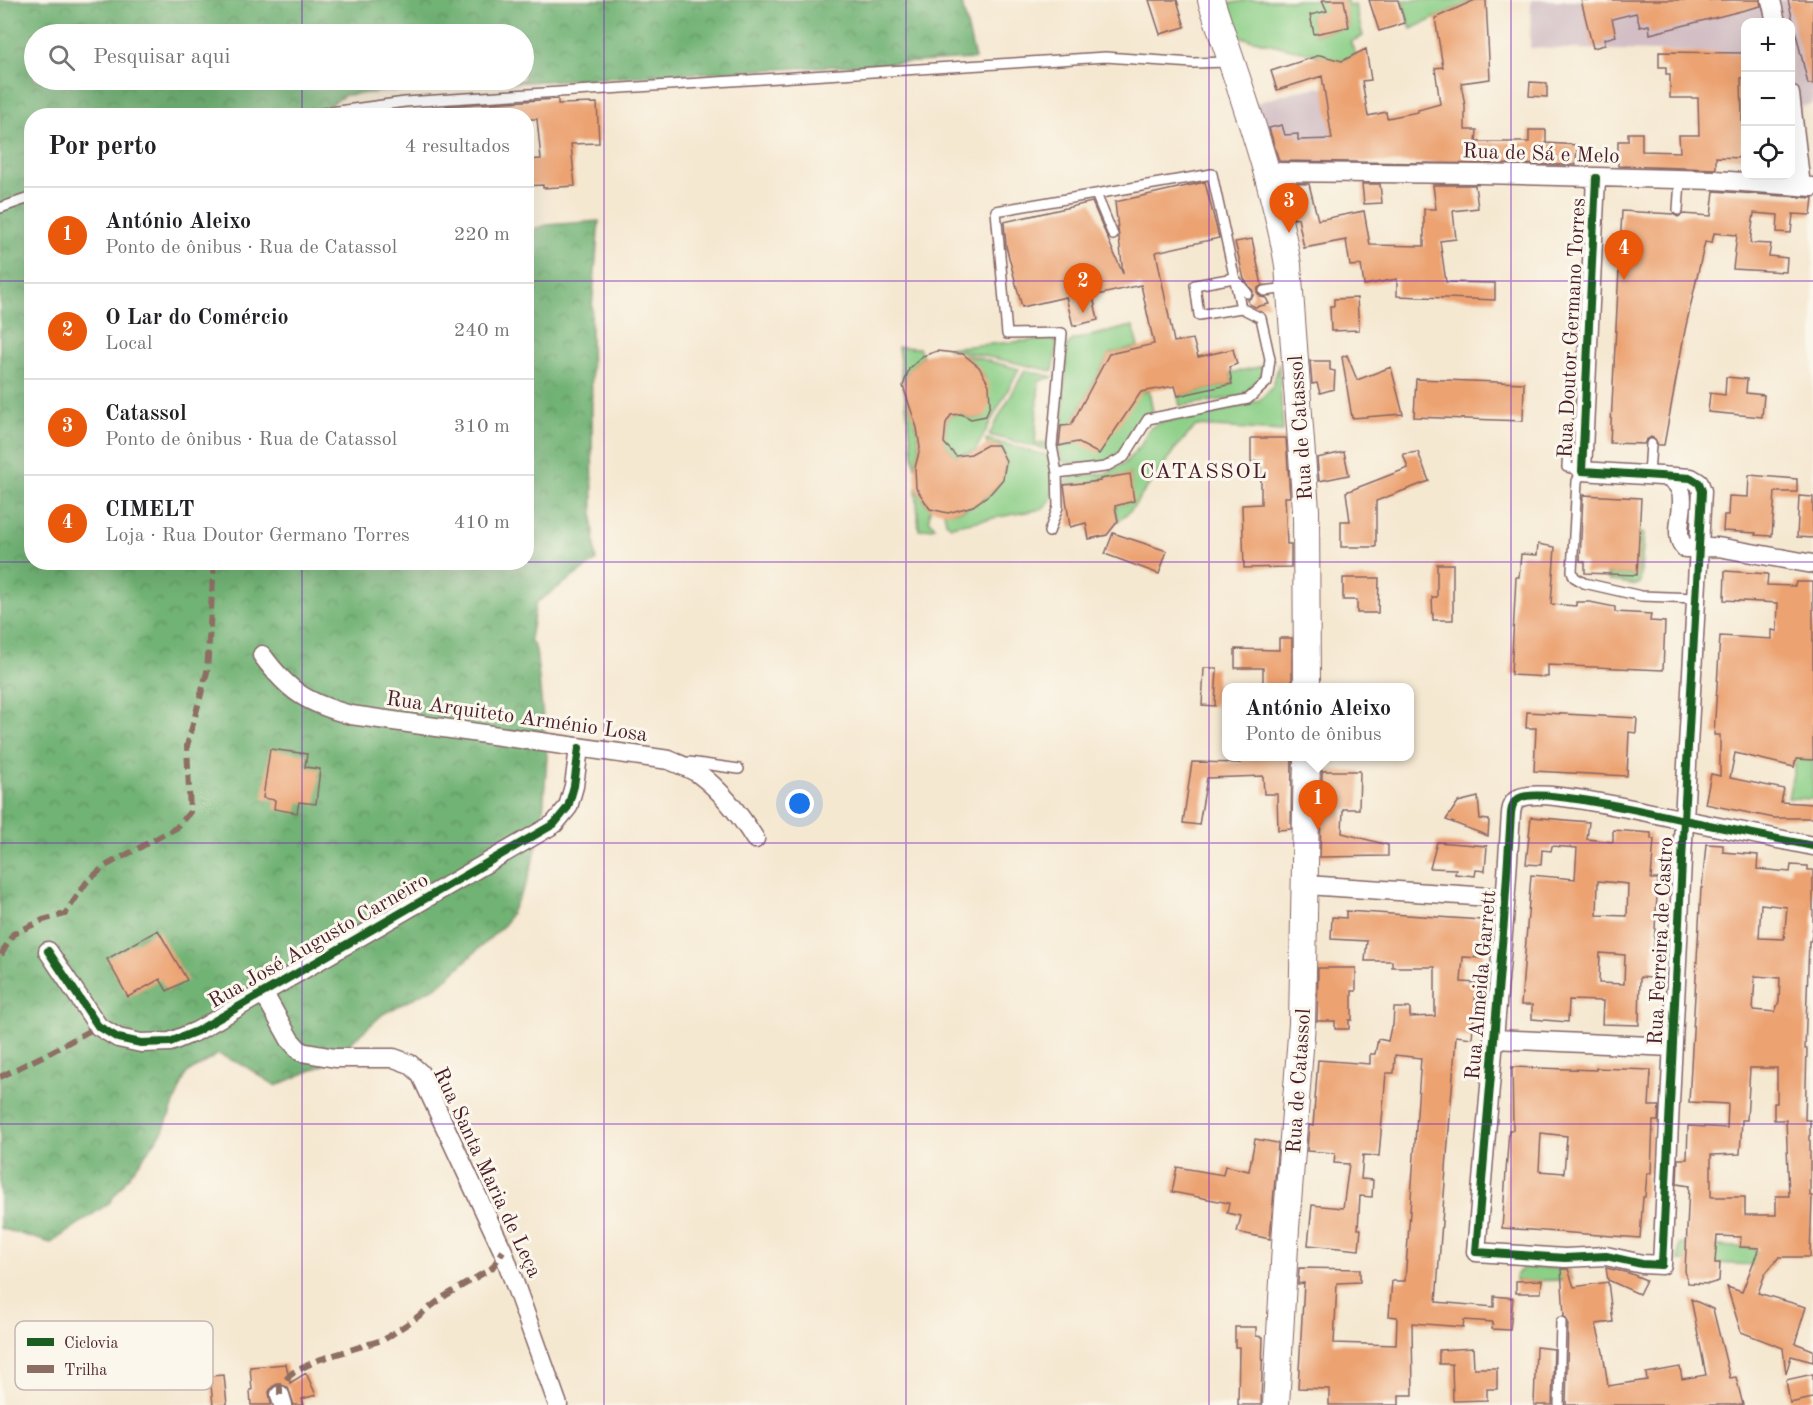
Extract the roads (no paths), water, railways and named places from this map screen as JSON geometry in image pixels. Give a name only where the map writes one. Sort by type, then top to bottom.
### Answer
[{"type":"main road","name":"Rua de Catassol","points":[[1211,0],[1267,172],[1282,234],[1291,287],[1306,510],[1307,683]]},
{"type":"main road","name":"Rua de Catassol","points":[[1276,1405],[1286,1228],[1301,1056],[1306,885],[1306,761]]},
{"type":"street","points":[[1771,0],[1775,18]]},
{"type":"street","points":[[1795,117],[1807,186]]},
{"type":"street","name":"Rua de Sá e Melo","points":[[1267,172],[1480,174],[1807,186]]},
{"type":"street","name":"Rua Doutor Germano Torres","points":[[1596,178],[1582,471],[1691,478],[1701,487],[1700,548]]},
{"type":"street","points":[[1700,548],[1718,547],[1813,564]]},
{"type":"street","name":"Rua Ferreira de Castro","points":[[1662,1265],[1700,548]]},
{"type":"street","name":"Rua Arquiteto Arménio Losa","points":[[262,655],[279,678],[303,697],[328,709],[351,715],[669,760],[698,774],[720,793],[739,814],[755,838]]},
{"type":"street","name":"Rua José Augusto Carneiro","points":[[48,951],[98,1026],[118,1038],[141,1043],[170,1042],[196,1031],[554,824],[568,807],[574,786],[579,748]]},
{"type":"street","name":"Rua Almeida Garrett","points":[[1662,1265],[1642,1264],[1606,1256],[1565,1258],[1476,1252],[1512,805],[1518,798],[1526,795],[1571,798],[1684,820]]},
{"type":"street","points":[[1684,820],[1813,846]]},
{"type":"street","points":[[1306,885],[1506,898]]},
{"type":"street","name":"Rua Santa Maria de Leça","points":[[263,992],[290,1040],[301,1052],[335,1058],[394,1058],[410,1064],[420,1073],[503,1251],[558,1405]]},
{"type":"street","points":[[1493,1039],[1672,1047]]},
{"type":"lane","points":[[360,108],[405,102],[1105,57],[1193,63],[1231,62]]},
{"type":"lane","points":[[1049,532],[1058,507],[1057,473],[1052,446],[1062,333],[1006,334],[996,211],[1212,174],[1241,308]]},
{"type":"lane","points":[[1678,210],[1680,180]]},
{"type":"lane","points":[[1096,194],[1113,235]]},
{"type":"lane","points":[[0,208],[24,200]]},
{"type":"lane","points":[[1234,278],[1247,293]]},
{"type":"lane","points":[[1057,473],[1105,467],[1125,457],[1148,419],[1248,399],[1267,382],[1270,359],[1260,318],[1241,308],[1199,315],[1194,285],[1234,278]]},
{"type":"lane","points":[[1264,291],[1291,287]]},
{"type":"lane","points":[[1651,444],[1656,476]]},
{"type":"lane","points":[[1582,471],[1577,481],[1572,571],[1574,577],[1584,583],[1641,596],[1697,598]]},
{"type":"lane","points":[[669,760],[739,769]]},
{"type":"lane","points":[[1559,1405],[1561,1322]]},
{"type":"place","name":"Catassol","points":[[1289,233]]},
{"type":"place","name":"CIMELT","points":[[1624,280]]},
{"type":"place","name":"O Lar do Comércio","points":[[1083,313]]},
{"type":"place","name":"António Aleixo","points":[[1318,830]]},
{"type":"district","name":"CATASSOL","points":[[1204,470]]}]
